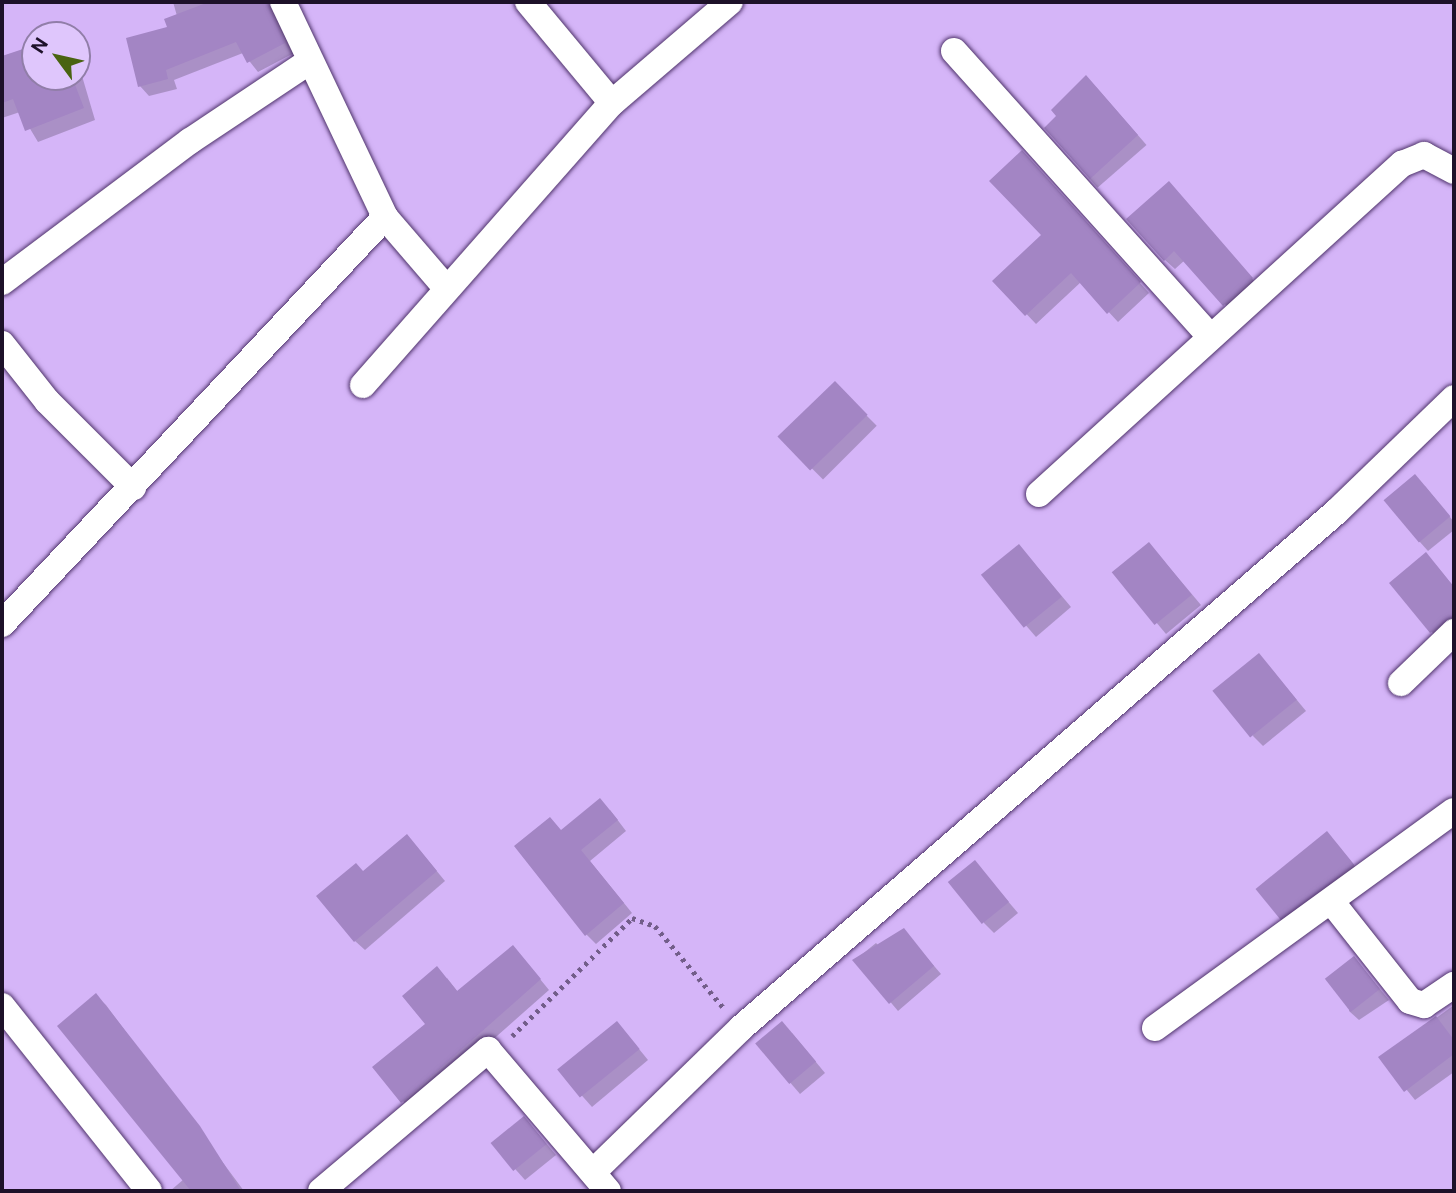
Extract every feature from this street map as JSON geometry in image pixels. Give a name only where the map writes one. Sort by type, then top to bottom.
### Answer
[{"type":"street","points":[[283,2],[384,217],[446,288]]},
{"type":"street","points":[[528,2],[612,103]]},
{"type":"street","points":[[363,385],[612,103],[730,2]]},
{"type":"street","points":[[954,51],[1210,336]]},
{"type":"street","points":[[2,282],[190,141],[310,61]]},
{"type":"street","points":[[1039,494],[1402,164],[1424,155],[1454,171]]},
{"type":"street","points":[[2,624],[384,217]]},
{"type":"street","points":[[2,344],[47,401],[132,487]]},
{"type":"street","points":[[321,1191],[480,1051],[494,1054],[601,1181],[741,1028],[1336,512],[1454,398]]},
{"type":"street","points":[[1401,683],[1454,632]]},
{"type":"street","points":[[1156,1028],[1454,811]]},
{"type":"street","points":[[1331,901],[1410,1001],[1424,1005],[1454,985]]},
{"type":"street","points":[[2,1006],[149,1191]]},
{"type":"path","points":[[494,1054],[632,918],[655,926],[741,1028]]},
{"type":"building","points":[[209,2],[267,2],[285,43],[247,63],[236,42],[166,70],[168,79],[138,87],[126,38],[167,27],[164,19]]},
{"type":"building","points":[[21,50],[21,91],[77,91],[84,108],[25,131],[13,99],[2,103],[2,56]]},
{"type":"building","points":[[1086,75],[1138,135],[1090,179],[1044,128],[1056,116],[1051,110]]},
{"type":"building","points":[[1022,150],[1141,282],[1107,314],[1071,273],[1025,316],[992,281],[1041,235],[989,181]]},
{"type":"building","points":[[1169,181],[1253,278],[1223,306],[1174,251],[1164,261],[1126,219]]},
{"type":"building","points":[[835,381],[868,415],[810,470],[777,437]]},
{"type":"building","points":[[1415,474],[1450,516],[1419,542],[1384,500]]},
{"type":"building","points":[[1149,542],[1192,595],[1154,625],[1112,572]]},
{"type":"building","points":[[1019,544],[1062,597],[1024,628],[981,575]]},
{"type":"building","points":[[1426,552],[1454,587],[1454,616],[1430,633],[1389,583]]},
{"type":"building","points":[[1259,653],[1297,700],[1250,737],[1212,691]]},
{"type":"building","points":[[600,798],[618,820],[581,850],[624,903],[585,936],[514,846],[550,817],[561,830]]},
{"type":"building","points":[[1327,831],[1354,864],[1283,922],[1256,889]]},
{"type":"building","points":[[407,834],[437,871],[354,942],[316,896],[356,863],[363,871]]},
{"type":"building","points":[[975,860],[1009,902],[982,924],[948,882]]},
{"type":"building","points":[[904,928],[934,966],[889,1004],[852,960]]},
{"type":"building","points":[[513,945],[541,979],[401,1103],[372,1067],[425,1024],[402,996],[437,966],[457,991]]},
{"type":"building","points":[[1354,956],[1380,989],[1351,1012],[1325,979]]},
{"type":"building","points":[[96,993],[200,1126],[241,1191],[191,1191],[57,1026]]},
{"type":"building","points":[[1436,1016],[1454,1040],[1454,1054],[1404,1092],[1378,1057]]},
{"type":"building","points":[[617,1021],[640,1049],[580,1097],[557,1069]]},
{"type":"building","points":[[782,1021],[816,1062],[789,1084],[755,1043]]},
{"type":"building","points":[[524,1116],[547,1144],[513,1171],[491,1143]]}]
